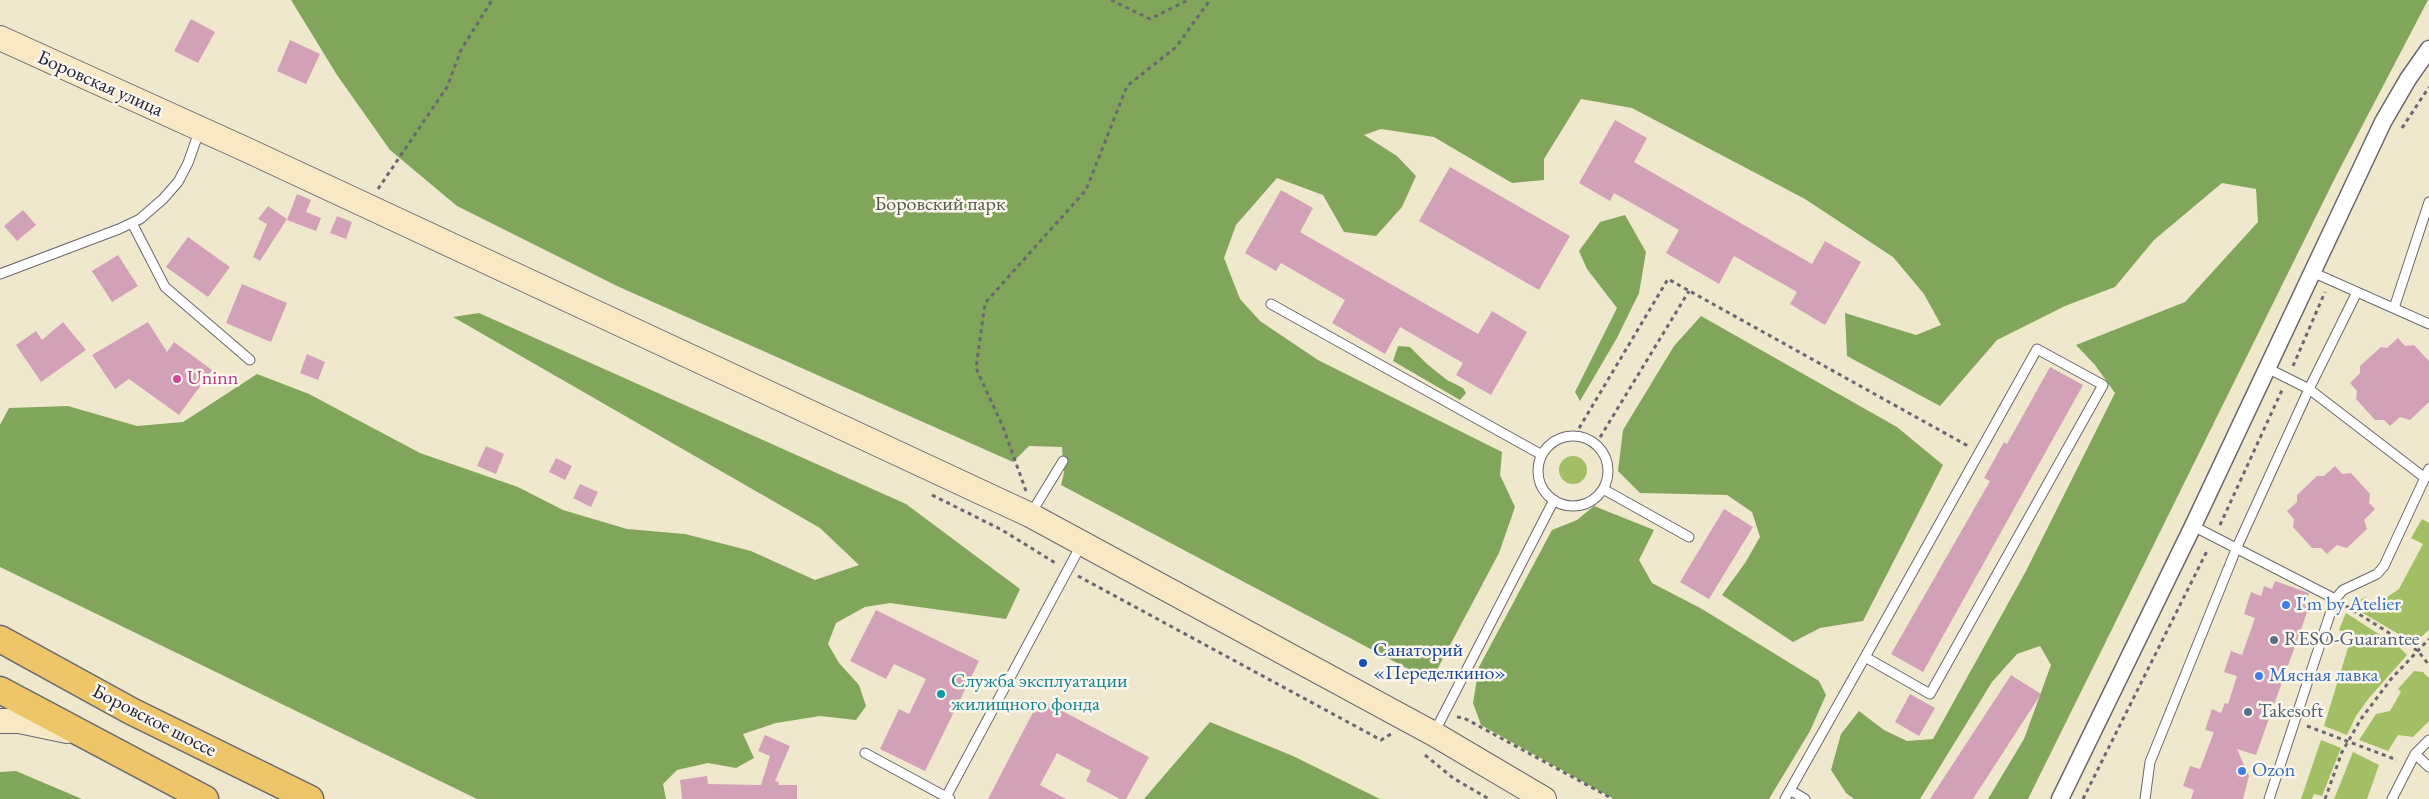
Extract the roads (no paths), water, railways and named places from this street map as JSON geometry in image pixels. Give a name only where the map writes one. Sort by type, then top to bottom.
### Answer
[{"type":"main road","name":"Боровское шоссе","points":[[0,639],[132,712],[310,799]]},
{"type":"main road","points":[[0,690],[77,733],[205,799]]},
{"type":"street","name":"Боровская улица","points":[[0,38],[1028,505],[1082,542],[1426,742],[1544,799]]},
{"type":"street","points":[[2060,799],[2193,526],[2390,109],[2429,49]]},
{"type":"street","points":[[0,721],[38,724],[77,733]]},
{"type":"lane","points":[[0,274],[132,222],[163,199],[178,182],[188,163],[200,129]]},
{"type":"lane","points":[[2394,308],[2429,202]]},
{"type":"lane","points":[[132,222],[165,287],[250,360]]},
{"type":"lane","points":[[2312,272],[2429,324]]},
{"type":"lane","points":[[2145,799],[2150,762],[2237,547],[2309,389],[2357,292]]},
{"type":"lane","points":[[1271,304],[1542,455]]},
{"type":"lane","points":[[1785,799],[2038,349],[2104,384],[1930,694],[1865,657]]},
{"type":"lane","points":[[2267,368],[2309,389],[2427,473],[2384,566],[2377,574],[2343,590],[2335,599],[2268,799]]},
{"type":"lane","points":[[1564,437],[1587,438],[1604,453],[1608,464],[1608,476],[1603,489],[1588,503],[1577,506],[1565,505],[1554,500],[1546,493],[1540,483],[1538,471],[1542,455],[1553,442],[1564,437]]},
{"type":"lane","points":[[1028,505],[1063,461]]},
{"type":"lane","points":[[1603,489],[1689,537]]},
{"type":"lane","points":[[1426,742],[1554,500]]},
{"type":"lane","points":[[2193,526],[2335,599]]},
{"type":"lane","points":[[865,753],[948,798],[1082,542]]},
{"type":"lane","points":[[2392,799],[2415,754],[2429,740]]},
{"type":"lane","points":[[2415,754],[2429,767]]},
{"type":"lane","points":[[1790,790],[1805,799]]},
{"type":"place","name":"Uninn","points":[[177,379]]},
{"type":"place","name":"I'm by Atelier","points":[[2286,605]]},
{"type":"place","name":"RESO-Guarantee","points":[[2274,640]]},
{"type":"place","name":"Санаторий «Переделкино»","points":[[1363,663]]},
{"type":"place","name":"Мясная лавка","points":[[2259,676]]},
{"type":"place","name":"Служба эксплуатации жилищного фонда","points":[[941,694]]},
{"type":"place","name":"Takesoft","points":[[2248,712]]},
{"type":"place","name":"Ozon","points":[[2242,771]]},
{"type":"park label","name":"Боровский парк","points":[[940,205]]}]
